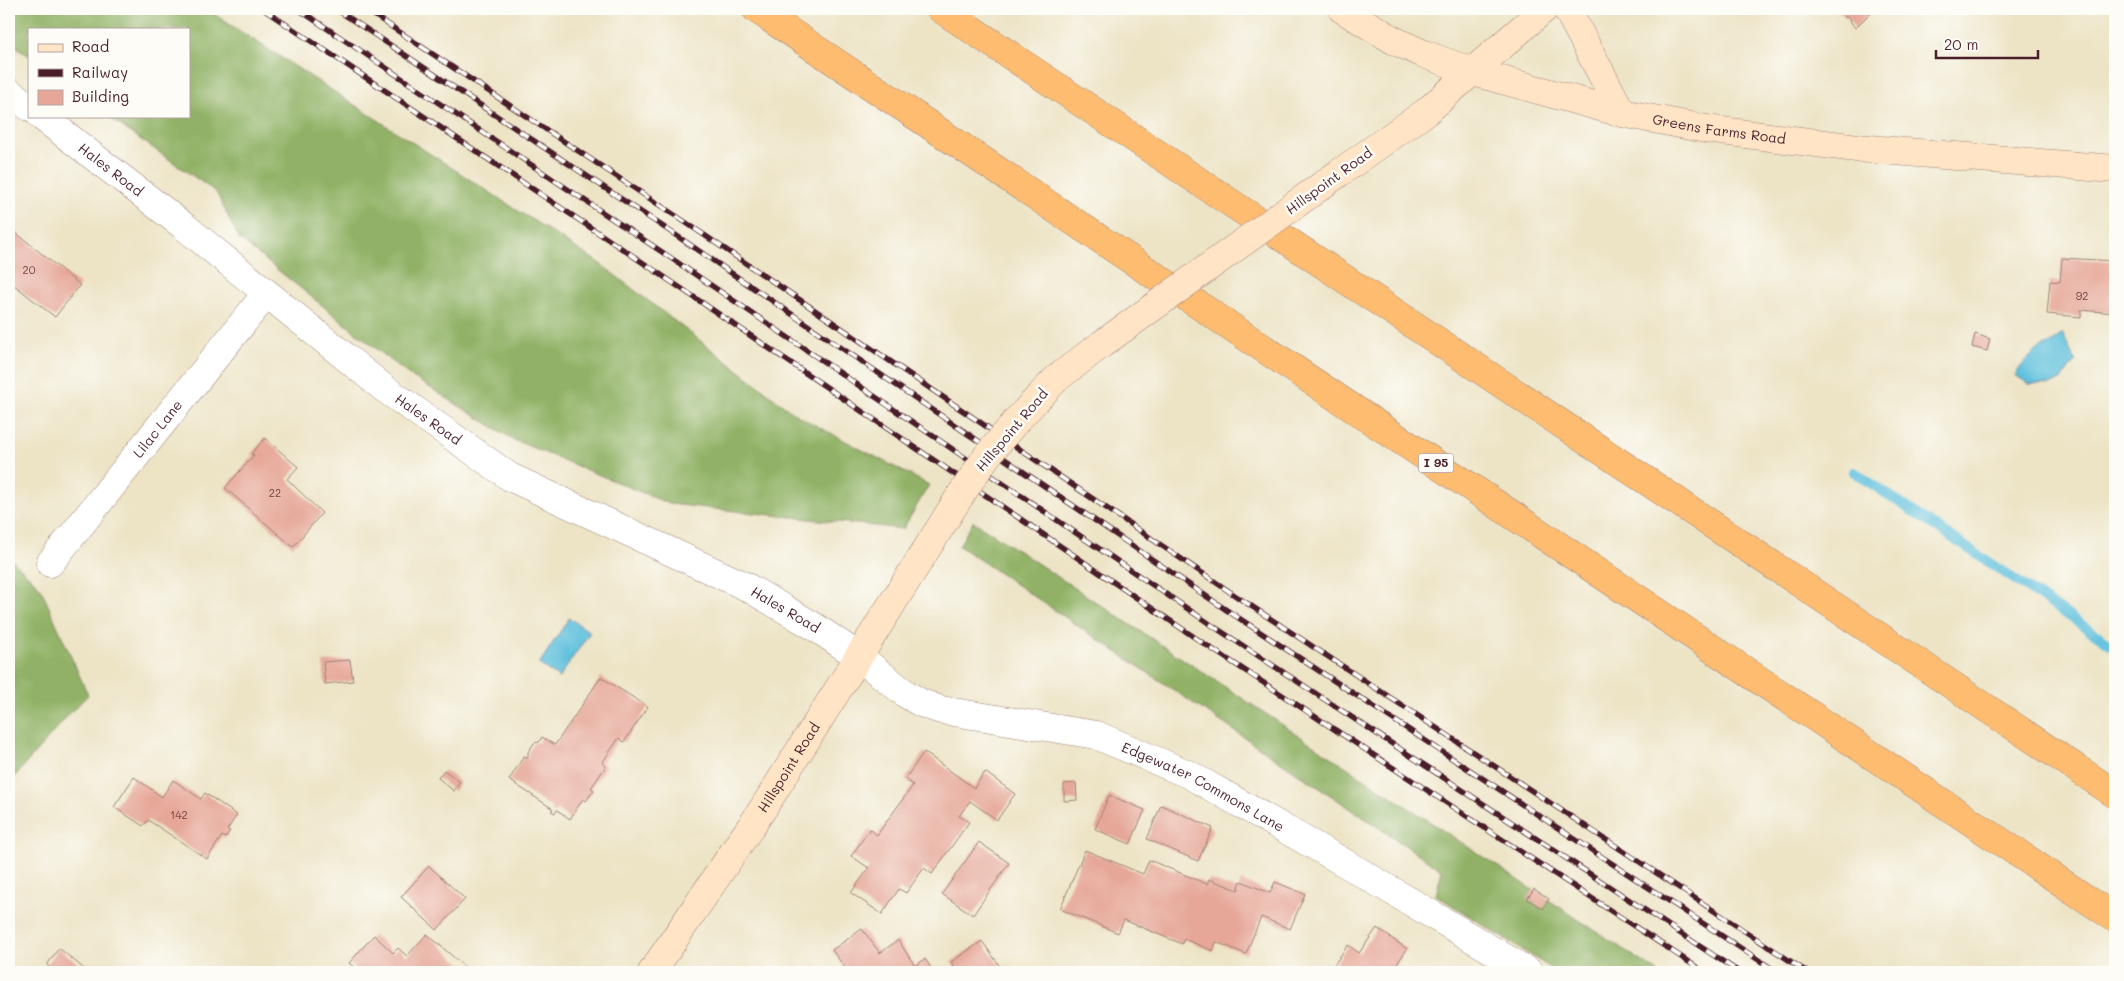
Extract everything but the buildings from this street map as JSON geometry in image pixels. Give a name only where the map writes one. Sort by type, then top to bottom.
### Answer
[{"type":"highway","name":"I 95","points":[[756,9],[2115,918]]},
{"type":"highway","points":[[941,9],[2115,794]]},
{"type":"street","name":"Greens Farms Road","points":[[1342,9],[1395,41],[1473,72],[1622,113],[1706,129],[1857,148],[2115,169]]},
{"type":"street","name":"Hillspoint Road","points":[[662,969],[960,496],[987,456],[1016,420],[1057,378],[1102,344],[1426,112],[1544,9]]},
{"type":"street","points":[[1567,9],[1622,113]]},
{"type":"street","points":[[9,92],[28,106]]},
{"type":"street","name":"Hales Road","points":[[44,118],[185,227],[385,389],[510,477],[747,587],[815,627],[858,656]]},
{"type":"street","name":"Lilac Lane","points":[[50,563],[266,294]]},
{"type":"street","name":"Edgewater Commons Lane","points":[[858,656],[906,694],[941,710],[1096,735],[1190,775],[1350,866],[1529,972]]},
{"type":"green space","points":[[9,9],[206,9],[599,263],[798,416],[929,485],[903,529],[670,504],[514,440],[408,374],[239,239],[216,192],[110,118],[190,118],[190,28],[28,28],[28,55],[9,41]]},
{"type":"green space","points":[[973,521],[1658,972],[1557,972],[1436,895],[1442,870],[959,546]]},
{"type":"green space","points":[[9,557],[40,587],[88,695],[9,783]]},
{"type":"water","points":[[2062,333],[2076,362],[2062,379],[2050,385],[2029,384],[2015,375],[2031,356],[2042,347],[2052,343]]},
{"type":"water","points":[[569,618],[590,632],[559,678],[539,664]]},
{"type":"waterway","points":[[1854,472],[2115,647]]},
{"type":"railway","points":[[263,9],[654,270],[1203,643],[1704,972]]},
{"type":"railway","points":[[298,9],[665,254],[1213,626],[1739,972]]},
{"type":"railway","points":[[336,9],[677,236],[1225,609],[1777,972]]},
{"type":"railway","points":[[365,9],[688,224],[1236,596],[1807,972]]}]
